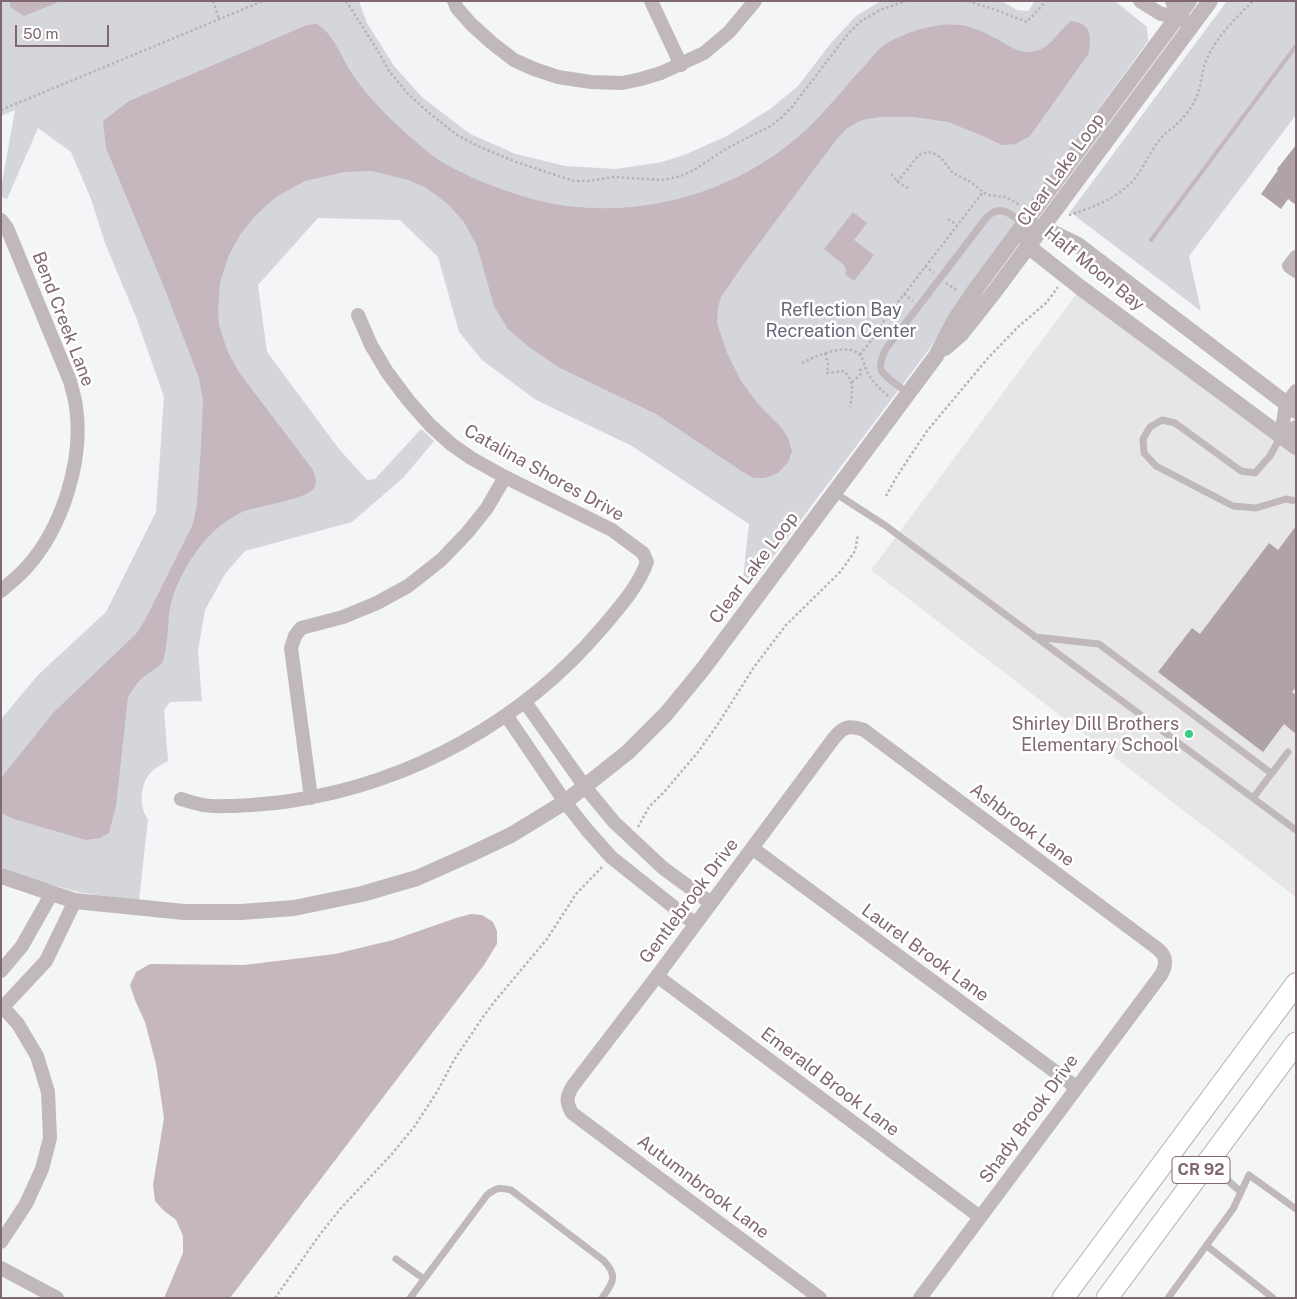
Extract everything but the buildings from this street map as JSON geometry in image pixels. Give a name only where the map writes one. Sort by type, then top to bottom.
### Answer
[{"type":"main road","name":"CR 92","points":[[1066,1297],[1296,984]]},
{"type":"main road","name":"CR 92","points":[[1107,1298],[1296,1043]]},
{"type":"street","points":[[454,1],[457,8],[471,24],[514,60],[558,77],[591,82],[622,83],[661,73],[704,53],[728,32],[755,1]]},
{"type":"street","points":[[651,1],[681,65]]},
{"type":"street","points":[[1140,1],[1161,14],[1181,14]]},
{"type":"street","name":"Clear Lake Loop","points":[[936,356],[960,334],[995,292],[1043,228],[1189,1]]},
{"type":"street","name":"Clear Lake Loop","points":[[75,902],[184,912],[241,912],[294,908],[362,894],[416,878],[471,854],[511,834],[565,802],[585,787],[628,752],[666,714],[703,669],[909,394],[936,356],[956,318],[975,290],[1181,14],[1210,1]]},
{"type":"street","name":"Bend Creek Lane","points":[[1,220],[7,228],[70,380],[76,407],[78,432],[72,478],[56,524],[42,549],[26,568],[1,591]]},
{"type":"street","name":"Half Moon Bay","points":[[1291,408],[1078,245],[1043,228],[1024,224],[1029,247],[1296,448]]},
{"type":"street","name":"Catalina Shores Drive","points":[[358,316],[371,345],[387,372],[430,425],[451,444],[470,458],[505,477],[612,530],[643,553],[647,562],[642,575],[621,606],[593,639],[559,673],[525,702]]},
{"type":"street","points":[[1281,436],[1296,391]]},
{"type":"street","points":[[1281,436],[1296,427]]},
{"type":"street","points":[[311,798],[291,648],[295,636],[301,628],[343,617],[377,603],[408,586],[441,560],[468,533],[487,508],[505,477]]},
{"type":"street","points":[[181,799],[203,806],[263,805],[311,798],[362,784],[402,771],[435,757],[464,742],[525,702],[585,787],[619,827],[664,868],[711,903]]},
{"type":"street","points":[[506,715],[565,802],[611,857],[695,924]]},
{"type":"street","name":"Gentlebrook Drive","points":[[567,1104],[572,1086],[834,738],[842,729],[850,727]]},
{"type":"street","name":"Ashbrook Lane","points":[[850,727],[864,730],[1158,949],[1163,954],[1166,962]]},
{"type":"street","name":"Laurel Brook Lane","points":[[752,848],[1076,1088]]},
{"type":"street","points":[[1,876],[75,902],[46,960],[2,1006],[18,1024],[37,1056],[48,1092],[50,1138],[42,1169],[26,1204],[1,1242]]},
{"type":"street","points":[[1,971],[22,946],[52,893]]},
{"type":"street","name":"Shady Brook Drive","points":[[920,1298],[1161,975],[1166,962]]},
{"type":"street","name":"Emerald Brook Lane","points":[[656,976],[980,1217]]},
{"type":"street","name":"Autumnbrook Lane","points":[[567,1104],[572,1113],[820,1298]]},
{"type":"street","points":[[1,1268],[57,1298]]},
{"type":"lane","points":[[909,394],[881,370],[881,360],[885,350],[991,212],[1005,211],[1024,224]]},
{"type":"lane","points":[[1281,436],[1270,456],[1255,473],[1241,471],[1175,423],[1162,420],[1150,427],[1143,439],[1144,453],[1156,466],[1233,506],[1256,508],[1286,500],[1296,501]]},
{"type":"lane","points":[[835,493],[878,521],[1296,830]]},
{"type":"lane","points":[[1035,637],[1099,644],[1271,774]]},
{"type":"lane","points":[[1253,798],[1288,752]]},
{"type":"lane","points":[[1207,1163],[1241,1192]]},
{"type":"lane","points":[[1168,1298],[1233,1209],[1249,1175],[1296,1209]]},
{"type":"lane","points":[[410,1298],[487,1195],[495,1189],[503,1188],[511,1190],[610,1267],[613,1273],[612,1281],[602,1298]]},
{"type":"lane","points":[[1207,1246],[1273,1298]]},
{"type":"lane","points":[[396,1259],[424,1279]]},
{"type":"path","points":[[213,1],[219,19]]},
{"type":"path","points":[[1,110],[263,1]]},
{"type":"path","points":[[346,1],[389,71],[408,94],[457,135],[516,162],[574,181],[588,181],[614,177],[663,180],[694,170],[724,150],[769,127],[781,118],[792,107],[848,34],[860,22],[880,10],[906,1]]},
{"type":"path","points":[[968,1],[1027,22],[1046,1]]},
{"type":"path","points":[[1064,217],[1096,206],[1124,190],[1139,173],[1162,136],[1188,112],[1197,96],[1206,62],[1216,43],[1231,23],[1253,1]]},
{"type":"path","points":[[897,182],[918,156],[928,152],[941,158],[953,173],[971,182],[988,195],[1006,197],[1023,207]]},
{"type":"path","points":[[891,174],[897,182],[910,189]]},
{"type":"path","points":[[860,355],[885,319],[983,192]]},
{"type":"path","points":[[948,218],[957,226]]},
{"type":"path","points":[[886,496],[927,431],[950,403],[1018,326],[1046,303],[1058,288]]},
{"type":"path","points":[[802,363],[836,350],[856,352],[860,355],[865,368],[876,385],[888,396]]},
{"type":"path","points":[[825,353],[828,364],[827,373],[844,371],[849,375],[852,382],[850,407]]},
{"type":"path","points":[[852,382],[860,375],[860,370],[865,368]]},
{"type":"path","points":[[640,826],[649,807],[698,752],[754,667],[782,631],[806,604],[841,571],[855,551],[858,535]]},
{"type":"path","points":[[275,1298],[341,1208],[391,1155],[414,1127],[437,1092],[454,1060],[483,1017],[547,939],[576,894],[605,864]]},
{"type":"shaded area","points":[[10,1],[61,1],[24,16],[10,7]]},
{"type":"shaded area","points":[[1071,21],[1078,22],[1089,31],[1089,53],[1030,136],[1016,144],[1002,145],[948,122],[914,117],[880,117],[862,120],[847,128],[836,140],[721,297],[717,323],[727,353],[741,381],[758,404],[782,428],[788,438],[792,451],[788,462],[778,473],[765,478],[754,478],[743,472],[656,414],[560,368],[529,347],[508,329],[494,306],[477,246],[464,222],[448,204],[425,187],[408,180],[372,171],[344,172],[305,181],[276,197],[255,216],[240,235],[229,255],[220,282],[219,325],[227,350],[238,371],[313,470],[316,484],[309,492],[301,496],[242,512],[220,526],[194,554],[175,590],[171,602],[164,659],[159,666],[141,679],[128,697],[116,806],[109,833],[100,838],[86,840],[14,819],[1,813],[1,778],[54,712],[136,634],[145,620],[193,524],[197,504],[203,400],[199,378],[164,287],[106,148],[103,121],[129,101],[307,25],[317,24],[329,34],[353,75],[374,102],[398,126],[433,156],[447,165],[493,186],[545,202],[577,207],[639,206],[670,201],[700,192],[729,181],[757,166],[783,149],[807,129],[882,47],[905,35],[932,26],[961,25],[984,32],[1015,49],[1027,52],[1046,46]]},
{"type":"shaded area","points":[[853,212],[867,223],[854,240],[874,255],[854,281],[845,274],[844,265],[824,249]]},
{"type":"shaded area","name":"Shirley Dill Brothers Elementary School","points":[[1081,288],[1296,455],[1296,897],[871,570]]},
{"type":"shaded area","points":[[471,914],[482,915],[493,922],[497,931],[497,944],[484,965],[230,1298],[164,1298],[183,1253],[183,1236],[176,1220],[155,1201],[153,1185],[164,1118],[156,1064],[145,1022],[130,985],[136,972],[150,964],[244,965],[335,954],[393,940]]},
{"type":"green space","name":"Reflection Bay Recreation Center","points":[[1,1],[359,1],[367,23],[394,66],[422,97],[470,134],[516,154],[565,166],[616,169],[662,162],[684,155],[727,136],[770,109],[798,86],[831,43],[856,16],[881,1],[1002,1],[1017,10],[1028,11],[1035,1],[1115,1],[1147,27],[1148,41],[966,292],[930,348],[752,585],[743,579],[749,524],[632,446],[536,400],[482,360],[459,332],[438,257],[400,220],[318,218],[258,285],[267,352],[339,449],[367,480],[375,479],[421,429],[434,441],[403,478],[352,522],[245,551],[225,574],[205,610],[198,651],[202,701],[170,702],[164,710],[168,761],[152,771],[143,786],[142,804],[148,819],[139,901],[78,892],[1,869],[1,719],[38,675],[106,612],[156,512],[164,397],[136,317],[105,243],[91,199],[71,152],[38,128],[7,199],[1,197],[15,110],[1,116]]},
{"type":"green space","points":[[1227,1],[1296,1],[1296,115],[1189,256],[1201,311],[1070,212]]},
{"type":"waterway","points":[[1151,240],[1296,46]]},
{"type":"place","name":"Shirley Dill Brothers Elementary School","points":[[1189,734]]}]
